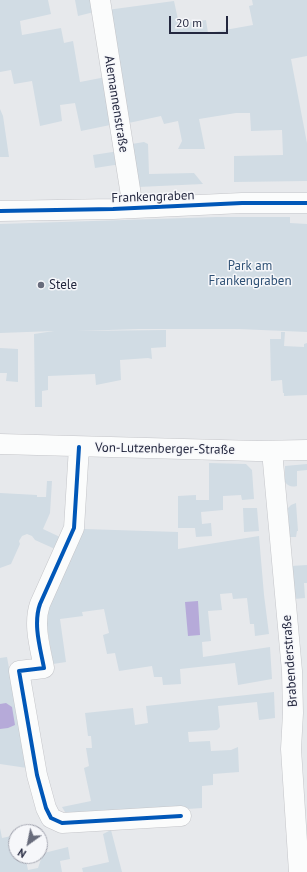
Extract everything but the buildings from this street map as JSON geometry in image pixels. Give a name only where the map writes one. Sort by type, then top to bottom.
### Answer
[{"type":"street","name":"Alemannenstraße","points":[[100,0],[132,208]]},
{"type":"street","name":"Frankengraben","points":[[0,211],[132,208],[242,203],[307,203]]},
{"type":"street","name":"Von-Lutzenberger-Straße","points":[[0,444],[272,451],[307,450]]},
{"type":"street","points":[[79,447],[74,528],[40,604],[37,615],[37,628],[44,668],[19,672],[37,775],[46,808],[51,818],[62,823],[182,816]]},
{"type":"street","name":"Brabenderstraße","points":[[272,451],[292,671],[294,713],[291,749],[299,872]]},
{"type":"green space","points":[[0,0],[48,0],[51,14],[20,21],[22,35],[61,28],[64,43],[73,41],[80,82],[106,77],[115,124],[81,131],[75,103],[60,105],[62,121],[40,126],[32,81],[14,84],[11,70],[0,72]]},
{"type":"green space","points":[[75,0],[92,0],[94,12],[78,16]]},
{"type":"green space","points":[[252,0],[307,0],[307,56],[291,59],[307,143],[307,181],[234,182],[234,156],[283,155],[282,130],[251,131],[250,113],[236,113],[199,119],[205,149],[178,149],[182,141],[178,121],[164,124],[161,116],[124,124],[107,10],[174,1],[179,24],[206,20],[208,33],[253,25],[249,6],[253,5]]},
{"type":"green space","points":[[0,109],[3,116],[9,157],[0,157]]},
{"type":"green space","points":[[144,142],[148,144],[149,174],[194,173],[203,184],[138,187],[132,144]]},
{"type":"green space","points":[[119,151],[121,164],[95,168],[93,155]]},
{"type":"green space","name":"Park am Frankengraben","points":[[217,217],[290,217],[290,223],[307,224],[307,332],[239,329],[139,329],[77,331],[166,330],[166,347],[151,348],[152,359],[120,360],[121,380],[96,385],[95,374],[48,376],[48,390],[42,391],[42,407],[35,407],[34,334],[54,331],[0,333],[0,224]]},
{"type":"green space","points":[[281,332],[285,332],[284,346],[304,347],[304,344],[307,343],[307,395],[284,396],[282,380],[271,381],[270,339],[281,339]]},
{"type":"green space","points":[[0,348],[18,349],[18,382],[6,381],[7,373],[0,373]]},
{"type":"green space","points":[[209,463],[246,464],[252,470],[254,499],[242,500],[241,495],[223,496],[223,510],[201,512],[202,524],[211,523],[212,536],[196,537],[195,528],[178,528],[178,496],[196,495],[196,500],[209,500]]},
{"type":"green space","points":[[307,464],[307,470],[297,471],[297,486],[288,485],[285,482],[285,466]]},
{"type":"green space","points":[[47,481],[52,481],[50,513],[43,529],[60,537],[55,549],[35,540],[32,536],[27,534],[22,536],[19,541],[20,544],[11,564],[0,568],[0,493],[37,495],[37,497],[46,497]]},
{"type":"green space","points":[[296,503],[298,531],[296,537],[289,537],[288,508]]},
{"type":"green space","points":[[243,508],[257,508],[259,531],[244,532]]},
{"type":"green space","points":[[84,529],[178,532],[178,549],[259,536],[269,634],[255,636],[254,624],[250,624],[247,598],[233,599],[232,593],[220,594],[222,610],[208,611],[211,641],[202,642],[203,657],[270,647],[272,679],[238,685],[235,663],[180,669],[181,684],[163,685],[162,677],[154,677],[152,666],[119,671],[115,653],[107,654],[103,635],[109,633],[104,609],[82,612],[83,616],[60,619],[66,662],[53,664],[47,626],[49,607]]},
{"type":"green space","points":[[307,565],[307,583],[304,583],[305,598],[294,599],[291,566]]},
{"type":"green space","points":[[7,657],[27,768],[0,764],[0,658]]},
{"type":"green space","points":[[274,692],[275,718],[259,720],[257,702],[218,706],[220,727],[217,730],[188,732],[189,742],[210,741],[211,751],[231,750],[238,747],[239,772],[213,774],[213,785],[202,786],[202,808],[68,817],[62,807],[91,801],[84,768],[89,766],[86,748],[92,748],[91,736],[88,736],[85,713],[133,708],[135,725],[148,723],[146,706]]},
{"type":"green space","points":[[0,828],[2,838],[8,837],[8,864],[27,864],[28,870],[38,868],[39,864],[48,864],[48,852],[68,847],[70,859],[60,861],[62,872],[0,872]]},
{"type":"green space","points":[[111,830],[122,872],[83,872],[82,868],[109,862],[103,834]]},
{"type":"shaded area","points":[[198,601],[200,635],[188,636],[185,602]]},
{"type":"shaded area","points":[[6,703],[12,707],[15,725],[0,729],[0,704]]},
{"type":"cycle path","points":[[0,211],[113,209],[242,203],[307,203]]},
{"type":"cycle path","points":[[79,447],[74,528],[40,604],[38,612],[37,628],[44,668],[19,671],[37,775],[46,808],[51,818],[62,823],[181,816]]},
{"type":"place","name":"Stele","points":[[41,285]]}]
